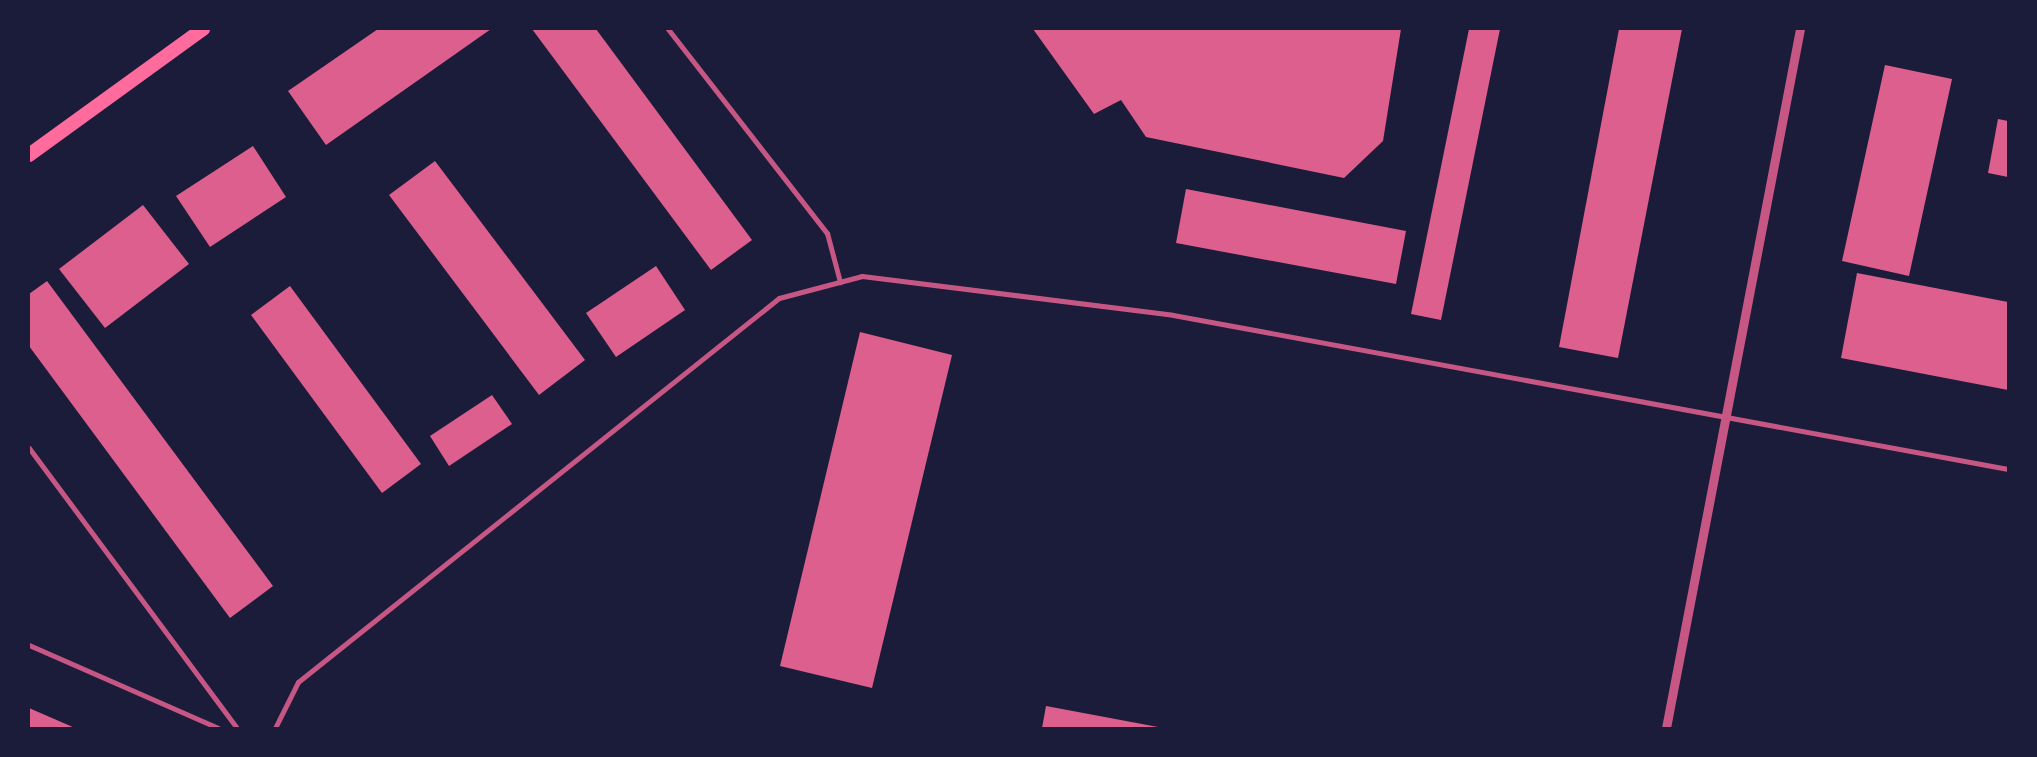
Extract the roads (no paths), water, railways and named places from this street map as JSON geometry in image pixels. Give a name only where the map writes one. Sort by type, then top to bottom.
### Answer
[{"type":"highway","points":[[29,155],[203,29]]},
{"type":"street","points":[[668,29],[827,233],[840,282]]},
{"type":"street","points":[[1666,728],[1800,29]]},
{"type":"street","points":[[275,728],[298,682],[779,298],[862,276],[1173,315],[2008,469]]},
{"type":"street","points":[[29,448],[237,728]]},
{"type":"street","points":[[29,646],[218,728]]}]
